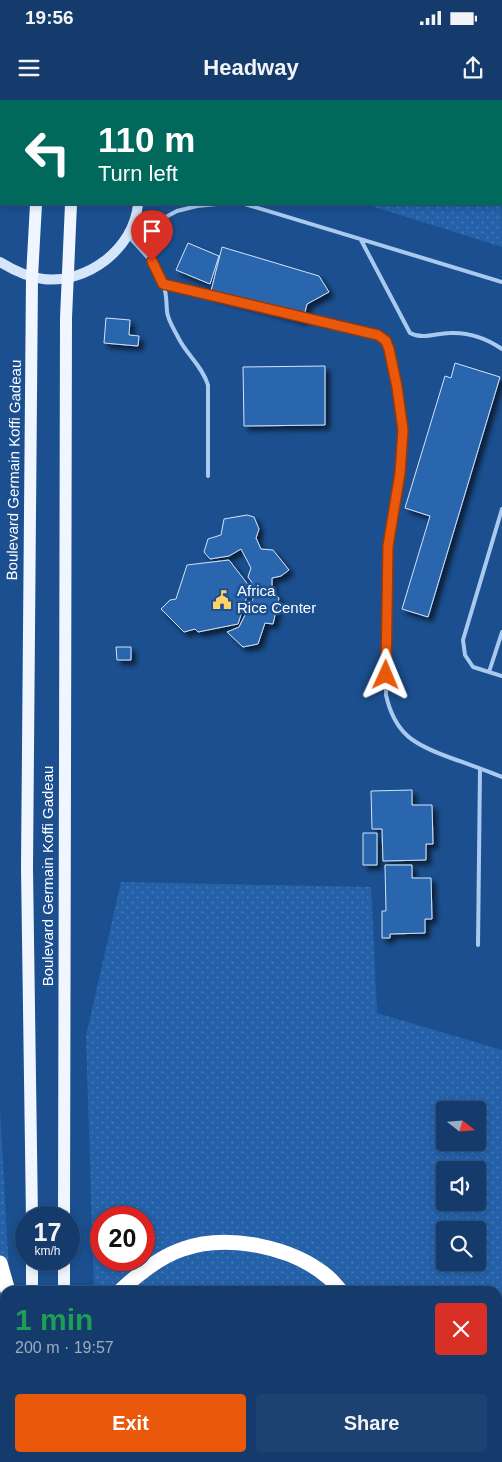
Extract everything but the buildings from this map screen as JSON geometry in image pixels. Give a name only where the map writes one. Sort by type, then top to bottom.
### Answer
[{"type":"highway","points":[[126,1286],[146,1269],[183,1249],[207,1243],[237,1242],[264,1246],[302,1260],[328,1277],[336,1286]]},
{"type":"highway","points":[[0,1263],[7,1286]]},
{"type":"main road","name":"Boulevard Germain Koffi Gadeau","points":[[32,1206],[27,868],[32,277],[36,205]]},
{"type":"main road","name":"Boulevard Germain Koffi Gadeau","points":[[64,1206],[67,278],[71,205]]},
{"type":"main road","points":[[32,1271],[32,1286]]},
{"type":"main road","points":[[64,1271],[64,1286]]},
{"type":"street","points":[[0,262],[32,277],[67,278],[87,272],[105,262],[120,247],[129,233],[138,205]]},
{"type":"lane","points":[[206,205],[177,211],[149,226],[129,233],[152,261],[163,284],[167,299],[167,312],[188,354],[199,364],[205,374],[208,385],[208,476]]},
{"type":"lane","points":[[248,205],[502,282]]},
{"type":"lane","points":[[361,240],[410,333],[420,336],[449,333],[471,334],[490,341],[502,349]]},
{"type":"lane","points":[[163,284],[378,335],[386,341],[397,387],[403,430],[400,473],[388,546],[386,695],[395,719],[413,742],[502,777]]},
{"type":"lane","points":[[502,509],[463,640],[465,654],[473,668],[502,676]]},
{"type":"lane","points":[[489,672],[502,632]]},
{"type":"lane","points":[[478,946],[480,768]]},
{"type":"shaded area","points":[[368,205],[501,205],[502,247]]},
{"type":"shaded area","points":[[121,882],[371,887],[377,1013],[502,1050],[502,1286],[94,1286],[93,1271],[155,1271],[155,1206],[91,1206],[86,1036]]},
{"type":"shaded area","points":[[0,1108],[10,1286],[0,1286]]},
{"type":"place","name":"Africa Rice Center","points":[[222,600]]},
{"type":"route","points":[[152,261],[163,284],[378,335],[386,341],[397,387],[403,430],[400,473],[388,546],[386,675]]}]
